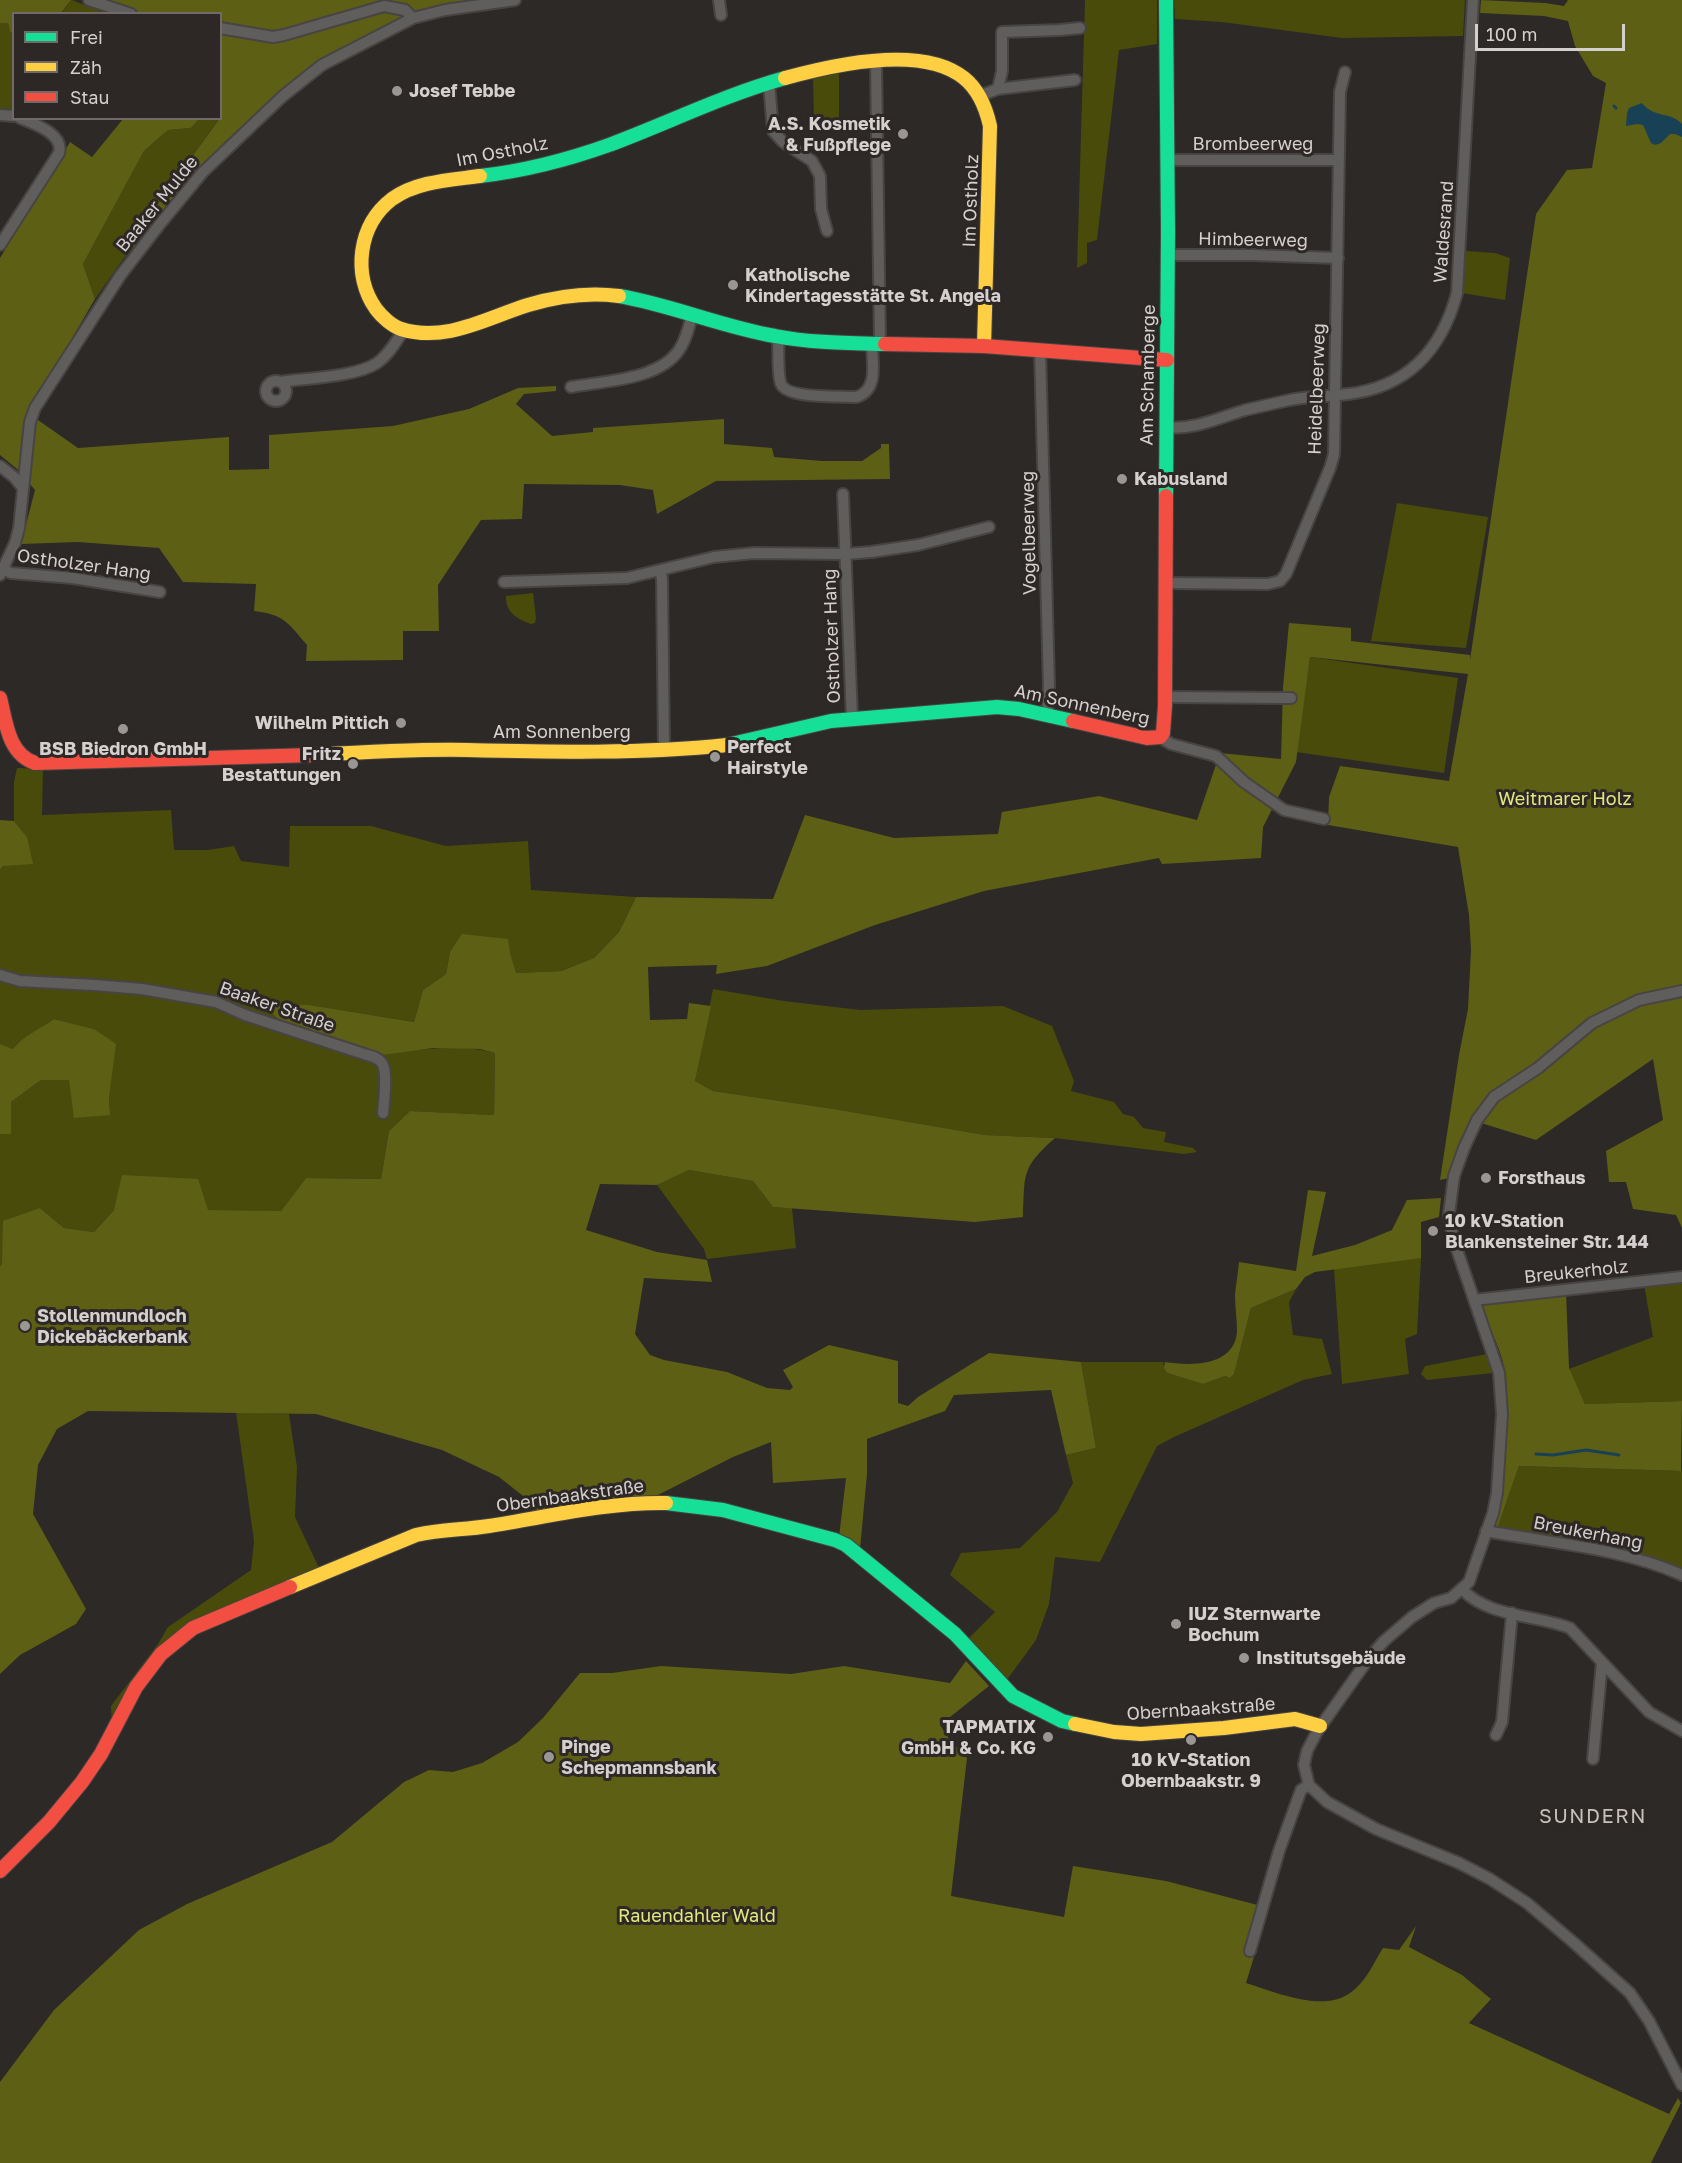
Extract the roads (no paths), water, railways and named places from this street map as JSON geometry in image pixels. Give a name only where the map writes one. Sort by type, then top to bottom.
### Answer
[{"type":"street","points":[[89,0],[125,12]]},
{"type":"street","name":"Baaker Mulde","points":[[23,488],[30,422],[35,408],[120,276],[202,173],[245,131],[322,64],[413,18],[445,10],[515,0]]},
{"type":"street","points":[[719,0],[721,15]]},
{"type":"street","name":"Am Schamberge","points":[[1165,697],[1166,0]]},
{"type":"street","name":"Waldesrand","points":[[1166,428],[1200,426],[1247,410],[1286,401],[1376,389],[1396,380],[1415,367],[1440,336],[1452,310],[1459,268],[1473,0]]},
{"type":"street","points":[[222,28],[273,37],[384,6],[405,10],[413,18]]},
{"type":"street","points":[[998,89],[1002,71],[1002,32],[1080,28]]},
{"type":"street","points":[[778,337],[780,382],[784,389],[794,394],[857,397],[866,394],[870,389],[876,344],[876,61]]},
{"type":"street","name":"Im Ostholz","points":[[984,346],[991,147],[988,118],[979,96],[968,81],[954,71],[939,65],[914,61],[876,61],[828,67],[769,83],[570,158],[490,175],[432,183],[400,194],[382,208],[362,243],[360,268],[362,285],[373,307],[384,318],[404,330],[427,334],[444,332],[544,300],[577,295],[603,295],[631,298],[778,337],[816,342],[984,346],[1167,360]]},
{"type":"street","name":"Heidelbeerweg","points":[[1165,583],[1277,583],[1284,577],[1332,461],[1340,92],[1345,72]]},
{"type":"street","points":[[979,96],[998,89],[1075,80]]},
{"type":"street","points":[[769,83],[773,131],[783,142],[812,161],[820,176],[821,208],[826,231]]},
{"type":"street","points":[[0,245],[61,147],[59,141],[40,122]]},
{"type":"street","name":"Brombeerweg","points":[[1167,160],[1339,160]]},
{"type":"street","name":"Himbeerweg","points":[[1167,255],[1338,258]]},
{"type":"street","points":[[571,387],[639,375],[660,368],[680,350],[689,330],[692,315]]},
{"type":"street","points":[[280,382],[369,368],[389,352],[404,330]]},
{"type":"street","name":"Vogelbeerweg","points":[[1040,350],[1049,686],[1047,715]]},
{"type":"street","points":[[0,466],[23,488],[19,528],[2,572]]},
{"type":"street","points":[[843,494],[845,554]]},
{"type":"street","name":"Ostholzer Hang","points":[[504,582],[627,578],[714,557],[744,554],[845,554],[918,544],[989,527]]},
{"type":"street","name":"Ostholzer Hang","points":[[845,554],[852,718]]},
{"type":"street","points":[[660,571],[664,645],[664,749]]},
{"type":"street","name":"Ostholzer Hang","points":[[2,572],[73,578],[160,592]]},
{"type":"street","points":[[1165,697],[1291,698]]},
{"type":"street","name":"Am Sonnenberg","points":[[1160,737],[1164,725],[1165,697]]},
{"type":"street","name":"Am Sonnenberg","points":[[0,698],[17,752],[25,760],[35,763],[398,751],[504,752],[726,746],[831,721],[997,706],[1147,738],[1160,737],[1171,744],[1216,756],[1244,782],[1284,810],[1324,819]]},
{"type":"street","name":"Baaker Straße","points":[[0,975],[20,981],[142,989],[216,1002],[245,1014],[375,1057],[383,1064],[385,1074],[383,1113]]},
{"type":"street","points":[[1682,992],[1639,1000],[1602,1017],[1538,1068],[1512,1084],[1486,1106],[1477,1120],[1458,1163],[1449,1200],[1450,1226],[1452,1238],[1499,1373],[1501,1391],[1497,1492],[1493,1513],[1470,1582],[1450,1598],[1425,1607],[1384,1641],[1320,1726],[1307,1751],[1304,1765],[1309,1785],[1327,1802],[1359,1820],[1467,1867],[1500,1885],[1527,1904],[1630,1993],[1649,2021],[1682,2085]]},
{"type":"street","name":"Breukerholz","points":[[1474,1300],[1682,1277]]},
{"type":"street","name":"Obernbaakstraße","points":[[0,1871],[80,1784],[101,1755],[123,1709],[144,1674],[162,1652],[179,1637],[203,1624],[416,1535],[634,1503],[686,1504],[723,1510],[846,1545],[955,1634],[1013,1696],[1062,1721],[1114,1732],[1141,1734],[1224,1728],[1295,1719],[1320,1726]]},
{"type":"street","name":"Breukerhang","points":[[1486,1531],[1617,1554],[1650,1562],[1682,1575]]},
{"type":"street","points":[[1462,1589],[1474,1601],[1489,1608],[1570,1628],[1649,1713],[1682,1731]]},
{"type":"street","points":[[1496,1735],[1502,1722],[1512,1613]]},
{"type":"street","points":[[1593,1759],[1602,1662]]},
{"type":"street","points":[[1250,1951],[1252,1930],[1279,1851],[1301,1790],[1309,1785]]},
{"type":"water","points":[[1642,103],[1652,111],[1673,117],[1682,124],[1682,137],[1670,134],[1661,143],[1655,145],[1651,143],[1643,125],[1626,126],[1629,108]]},
{"type":"waterway","points":[[1536,1454],[1553,1455],[1586,1450],[1619,1455]]},
{"type":"place","name":"Josef Tebbe","points":[[397,91]]},
{"type":"place","name":"A.S. Kosmetik & Fußpflege","points":[[903,134]]},
{"type":"place","name":"Katholische Kindertagesstätte St. Angela","points":[[733,285]]},
{"type":"place","name":"Kabusland","points":[[1122,479]]},
{"type":"place","name":"Wilhelm Pittich","points":[[401,723]]},
{"type":"place","name":"BSB Biedron GmbH","points":[[123,729]]},
{"type":"place","name":"Perfect Hairstyle","points":[[715,757]]},
{"type":"place","name":"Fritz Bestattungen","points":[[353,764]]},
{"type":"place","name":"Forsthaus","points":[[1486,1178]]},
{"type":"place","name":"10 kV-Station Blankensteiner Str. 144","points":[[1433,1231]]},
{"type":"place","name":"Stollenmundloch Dickebäckerbank","points":[[25,1326]]},
{"type":"place","name":"IUZ Sternwarte Bochum","points":[[1176,1624]]},
{"type":"place","name":"Institutsgebäude","points":[[1244,1658]]},
{"type":"place","name":"TAPMATIX GmbH & Co. KG","points":[[1048,1737]]},
{"type":"place","name":"10 kV-Station Obernbaakstr. 9","points":[[1191,1740]]},
{"type":"place","name":"Pinge Schepmannsbank","points":[[549,1757]]},
{"type":"district","name":"SUNDERN","points":[[1593,1817]]},
{"type":"park label","name":"Weitmarer Holz","points":[[1565,799]]},
{"type":"park label","name":"Rauendahler Wald","points":[[697,1916]]}]
